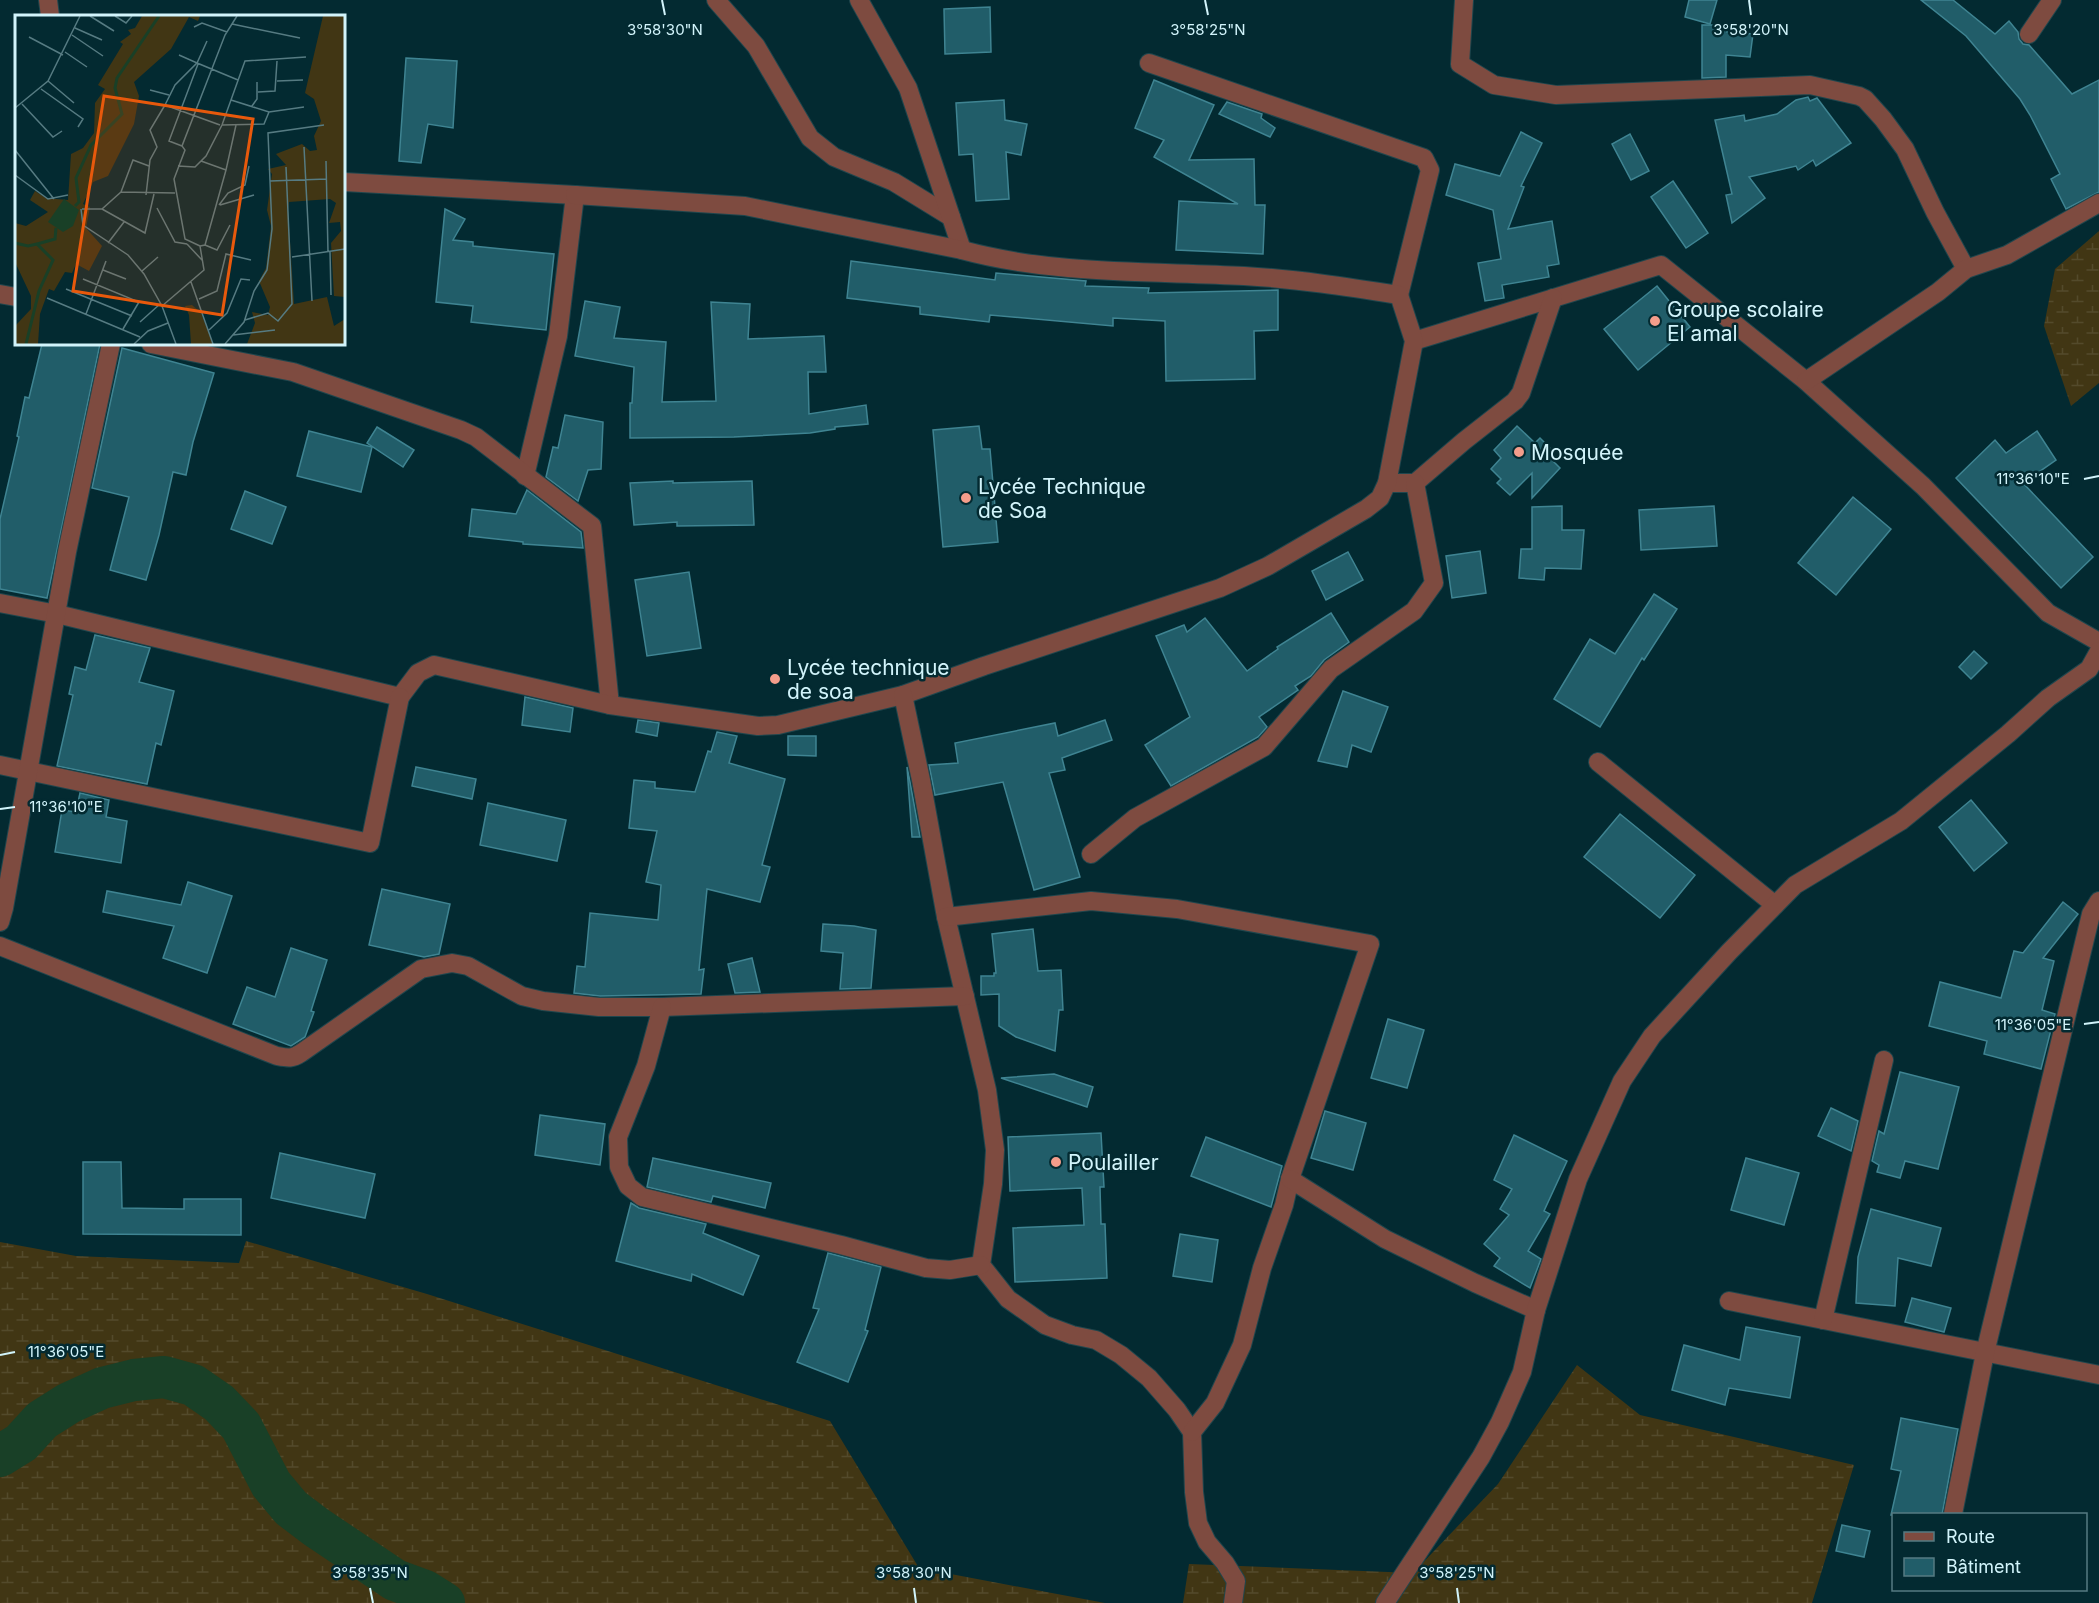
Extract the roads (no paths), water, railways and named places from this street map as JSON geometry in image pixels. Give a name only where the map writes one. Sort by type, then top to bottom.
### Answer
[{"type":"street","points":[[48,0],[50,15]]},
{"type":"street","points":[[716,0],[756,46],[810,138],[834,157],[894,182],[951,217]]},
{"type":"street","points":[[860,0],[908,88],[962,249]]},
{"type":"street","points":[[1464,0],[1460,64],[1494,85],[1556,95],[1810,85],[1865,99],[1905,149],[1935,212],[1966,269]]},
{"type":"street","points":[[2029,34],[2052,0]]},
{"type":"street","points":[[0,765],[370,843],[400,697],[418,673],[434,665],[610,705],[758,726],[778,724],[903,695],[1220,588],[1268,566],[1366,509],[1380,498],[1387,483],[1414,341],[1399,295],[1430,170],[1424,158],[1149,63]]},
{"type":"street","points":[[345,182],[745,206],[962,249],[990,258],[1058,268],[1246,276],[1317,282],[1399,295]]},
{"type":"street","points":[[525,476],[558,336],[575,195]]},
{"type":"street","points":[[1806,381],[1938,292],[1966,269],[2007,255],[2099,203]]},
{"type":"street","points":[[1414,341],[1661,264],[1806,381],[1923,486],[2048,612],[2099,642]]},
{"type":"street","points":[[0,294],[15,297]]},
{"type":"street","points":[[1387,483],[1415,483],[1515,401],[1521,393],[1554,298]]},
{"type":"street","points":[[0,922],[67,552],[111,345]]},
{"type":"street","points":[[156,345],[293,372],[410,411],[476,437],[592,526],[610,705]]},
{"type":"street","points":[[1091,854],[1135,818],[1264,747],[1331,669],[1414,611],[1434,583],[1415,483]]},
{"type":"street","points":[[0,603],[57,614],[400,697]]},
{"type":"street","points":[[1385,1603],[1481,1457],[1500,1422],[1522,1372],[1536,1310],[1578,1179],[1622,1081],[1652,1036],[1729,952],[1795,885],[1901,821],[2008,734],[2048,698],[2094,675],[2099,651]]},
{"type":"street","points":[[903,695],[946,918],[987,1090],[995,1150],[993,1184],[981,1265],[1008,1299],[1045,1325],[1072,1335],[1096,1340],[1121,1355],[1149,1378],[1177,1410],[1192,1432],[1194,1492],[1198,1523],[1207,1542],[1225,1563],[1236,1581],[1233,1603]]},
{"type":"street","points":[[1598,762],[1775,905]]},
{"type":"street","points":[[946,918],[1091,901],[1177,909],[1370,944],[1290,1179],[1262,1268],[1242,1345],[1215,1403],[1192,1432]]},
{"type":"street","points":[[1953,1513],[1985,1353],[2091,914],[2099,901]]},
{"type":"street","points":[[0,946],[288,1058],[301,1053],[421,969],[452,963],[468,966],[522,996],[543,1001],[599,1007],[662,1007],[965,996]]},
{"type":"street","points":[[662,1007],[646,1066],[618,1137],[619,1167],[628,1186],[642,1197],[926,1268],[950,1270],[981,1265]]},
{"type":"street","points":[[1822,1320],[1884,1060]]},
{"type":"street","points":[[1290,1179],[1385,1239],[1536,1310]]},
{"type":"street","points":[[1729,1301],[2099,1375]]},
{"type":"waterway","points":[[0,1456],[21,1443],[42,1420],[69,1403],[102,1388],[134,1380],[164,1377],[193,1385],[219,1403],[241,1426],[271,1484],[291,1508],[395,1580],[425,1591],[444,1603]]},
{"type":"place","name":"Groupe scolaire El amal","points":[[1655,321]]},
{"type":"place","name":"Mosquée","points":[[1519,452]]},
{"type":"place","name":"Lycée Technique de Soa","points":[[966,498]]},
{"type":"place","name":"Lycée technique de soa","points":[[775,679]]},
{"type":"place","name":"Poulailler","points":[[1056,1162]]}]
